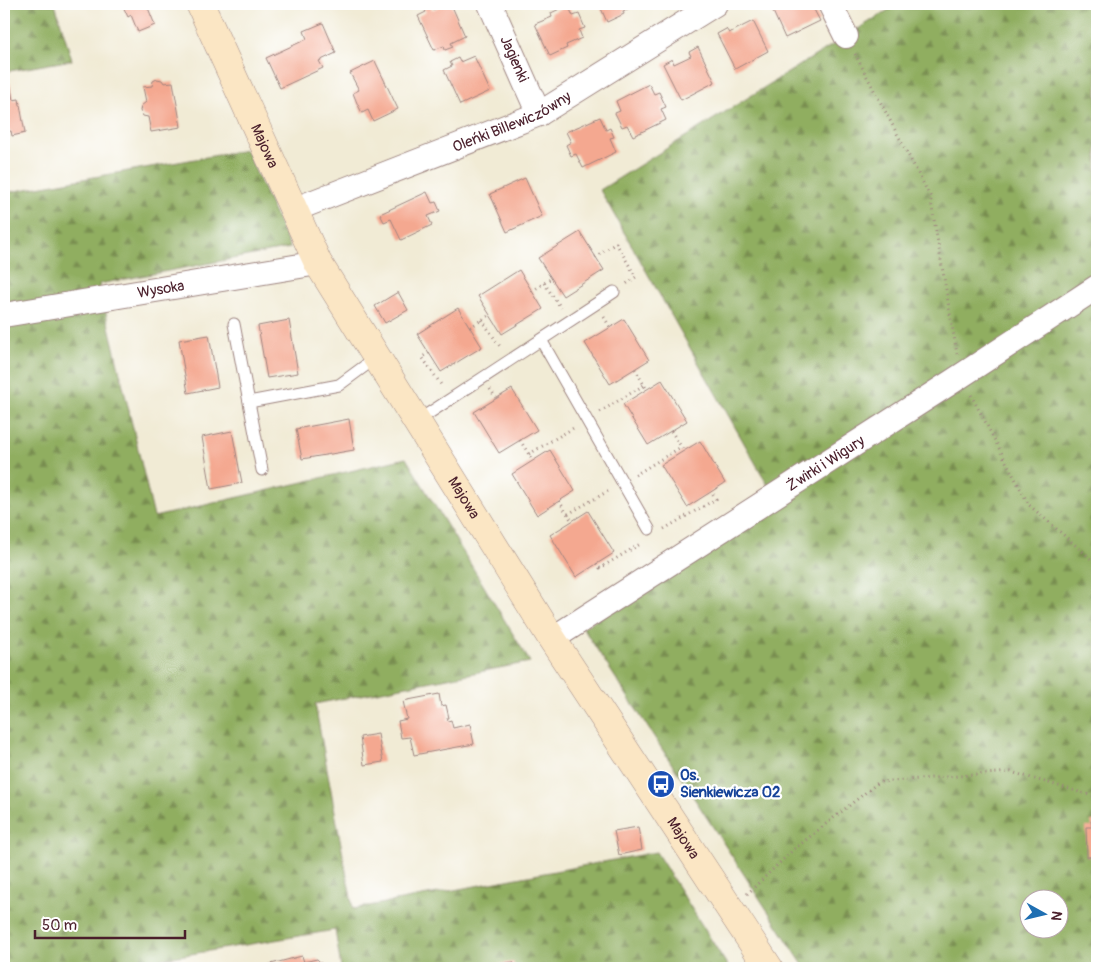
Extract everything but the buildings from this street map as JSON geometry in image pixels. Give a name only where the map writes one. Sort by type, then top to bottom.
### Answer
[{"type":"street","name":"Majowa","points":[[200,4],[318,263],[552,639],[769,968]]},
{"type":"street","name":"Jagienki","points":[[490,4],[539,114]]},
{"type":"street","name":"Oleńki Billewiczówny","points":[[293,210],[539,114],[715,4]]},
{"type":"street","points":[[830,4],[846,36]]},
{"type":"street","name":"Wysoka","points":[[4,315],[318,263]]},
{"type":"street","name":"Żwirki i Wigury","points":[[552,639],[1097,287]]},
{"type":"lane","points":[[417,421],[614,292]]},
{"type":"lane","points":[[234,324],[262,470]]},
{"type":"lane","points":[[541,340],[651,532]]},
{"type":"lane","points":[[249,402],[339,385],[377,357]]},
{"type":"path","points":[[846,36],[930,196],[960,376],[1029,505],[1097,564]]},
{"type":"path","points":[[595,257],[616,243],[636,277],[614,292]]},
{"type":"path","points":[[532,291],[552,278]]},
{"type":"path","points":[[544,283],[571,320]]},
{"type":"path","points":[[470,327],[490,315]]},
{"type":"path","points":[[482,320],[509,361]]},
{"type":"path","points":[[429,353],[422,357],[450,399]]},
{"type":"path","points":[[635,369],[647,390]]},
{"type":"path","points":[[671,431],[684,451]]},
{"type":"path","points":[[520,440],[533,461]]},
{"type":"path","points":[[597,563],[600,568],[651,532],[716,500],[711,491]]},
{"type":"path","points":[[559,501],[572,521]]},
{"type":"path","points":[[730,909],[793,850],[879,782],[1011,772],[1092,796]]},
{"type":"green space","points":[[4,4],[55,4],[72,60],[4,72]]},
{"type":"green space","points":[[898,4],[1097,4],[1097,968],[805,968],[583,628],[777,501],[600,190]]},
{"type":"green space","points":[[246,150],[290,248],[99,284],[154,517],[406,458],[530,662],[315,704],[353,909],[656,852],[729,968],[341,968],[335,930],[113,968],[4,968],[4,193]]},
{"type":"place","name":"Os. Sienkiewicza 02","points":[[661,784]]}]
